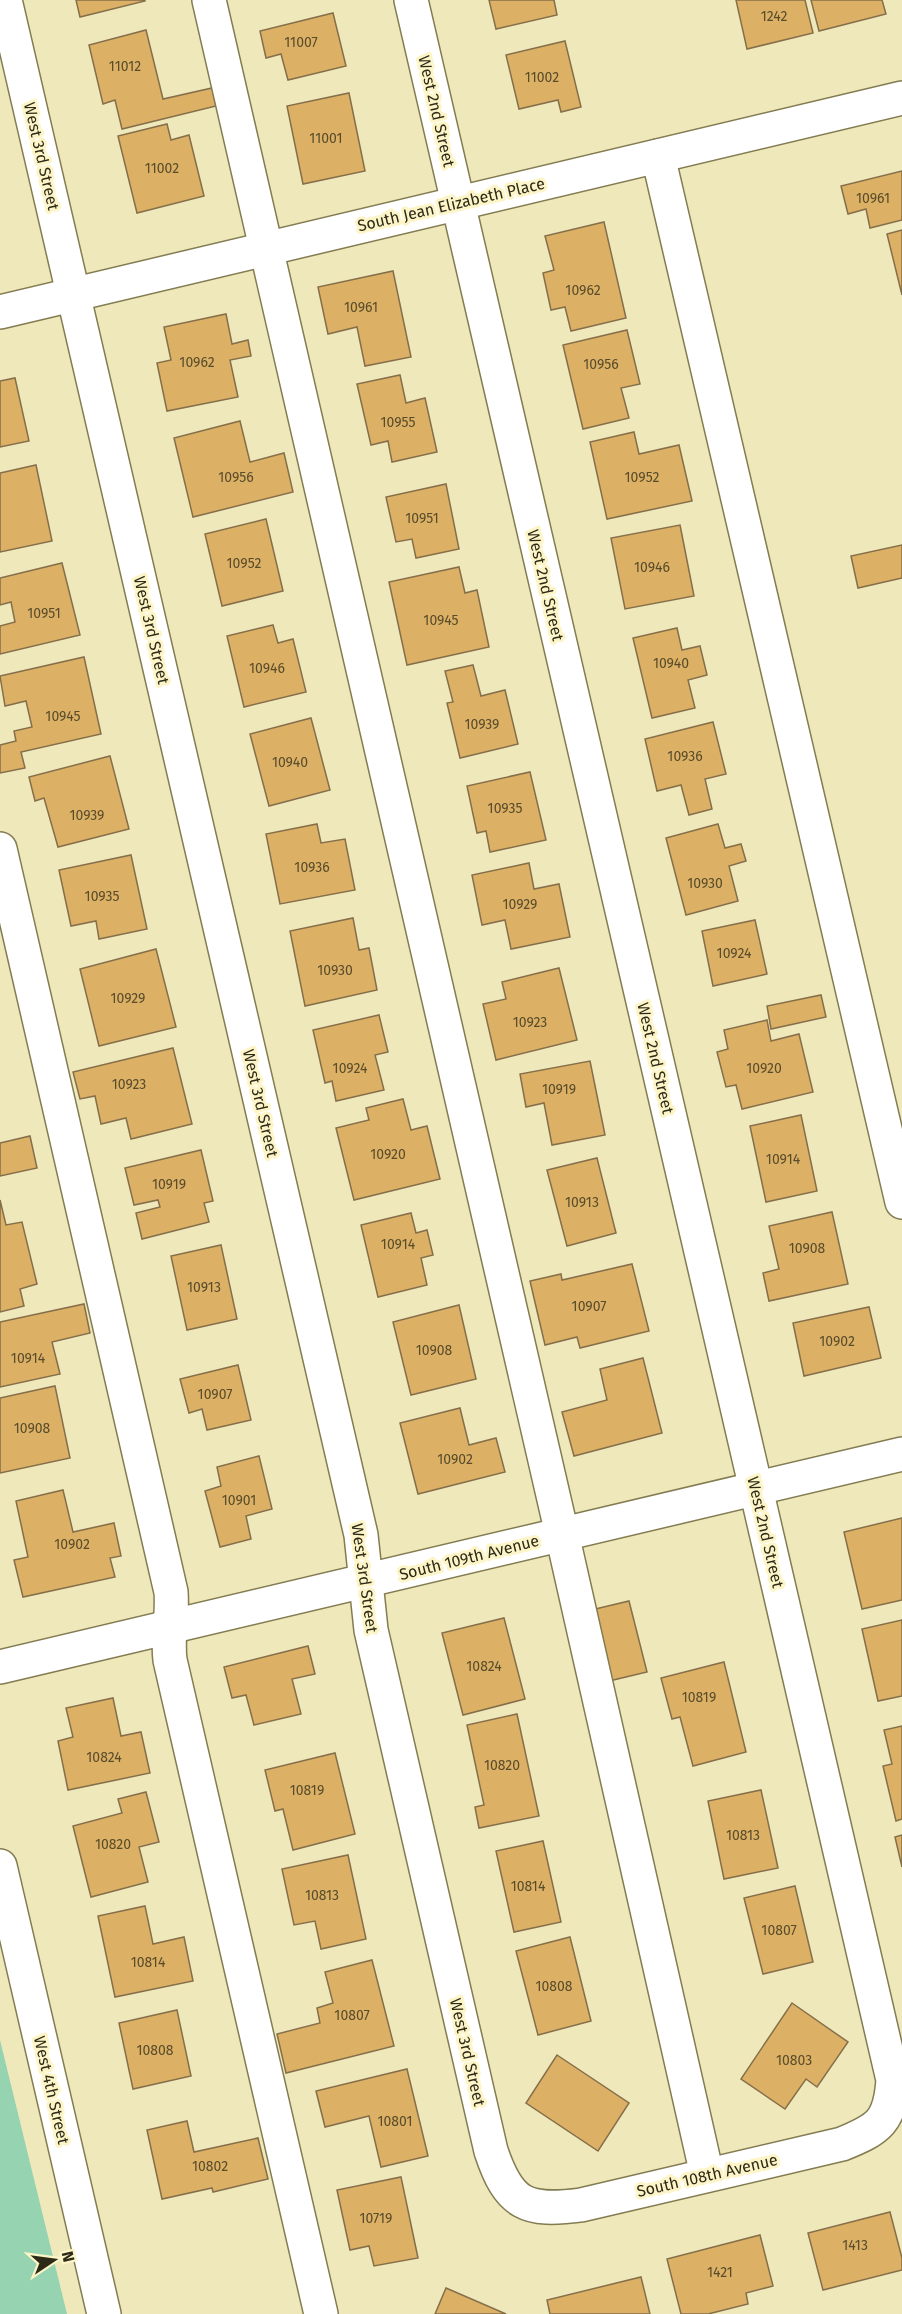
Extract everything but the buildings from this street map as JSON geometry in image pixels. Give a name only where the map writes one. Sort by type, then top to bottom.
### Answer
[{"type":"street","name":"West 3rd Street","points":[[5,0],[361,1535],[371,1630],[491,2151],[507,2188],[520,2202]]},
{"type":"street","points":[[209,0],[707,2175]]},
{"type":"street","name":"West 2nd Street","points":[[411,0],[889,2061],[892,2090],[885,2117]]},
{"type":"street","name":"South Jean Elizabeth Place","points":[[0,312],[902,98]]},
{"type":"street","points":[[658,156],[902,1202]]},
{"type":"street","points":[[0,849],[171,1592],[170,1660],[321,2314]]},
{"type":"street","name":"South 109th Avenue","points":[[0,1667],[902,1454]]},
{"type":"street","name":"West 4th Street","points":[[0,1866],[104,2314]]},
{"type":"street","name":"South 108th Avenue","points":[[520,2202],[538,2207],[581,2205],[842,2144],[874,2129],[885,2117]]},
{"type":"green space","points":[[0,2040],[67,2314],[0,2314]]}]
